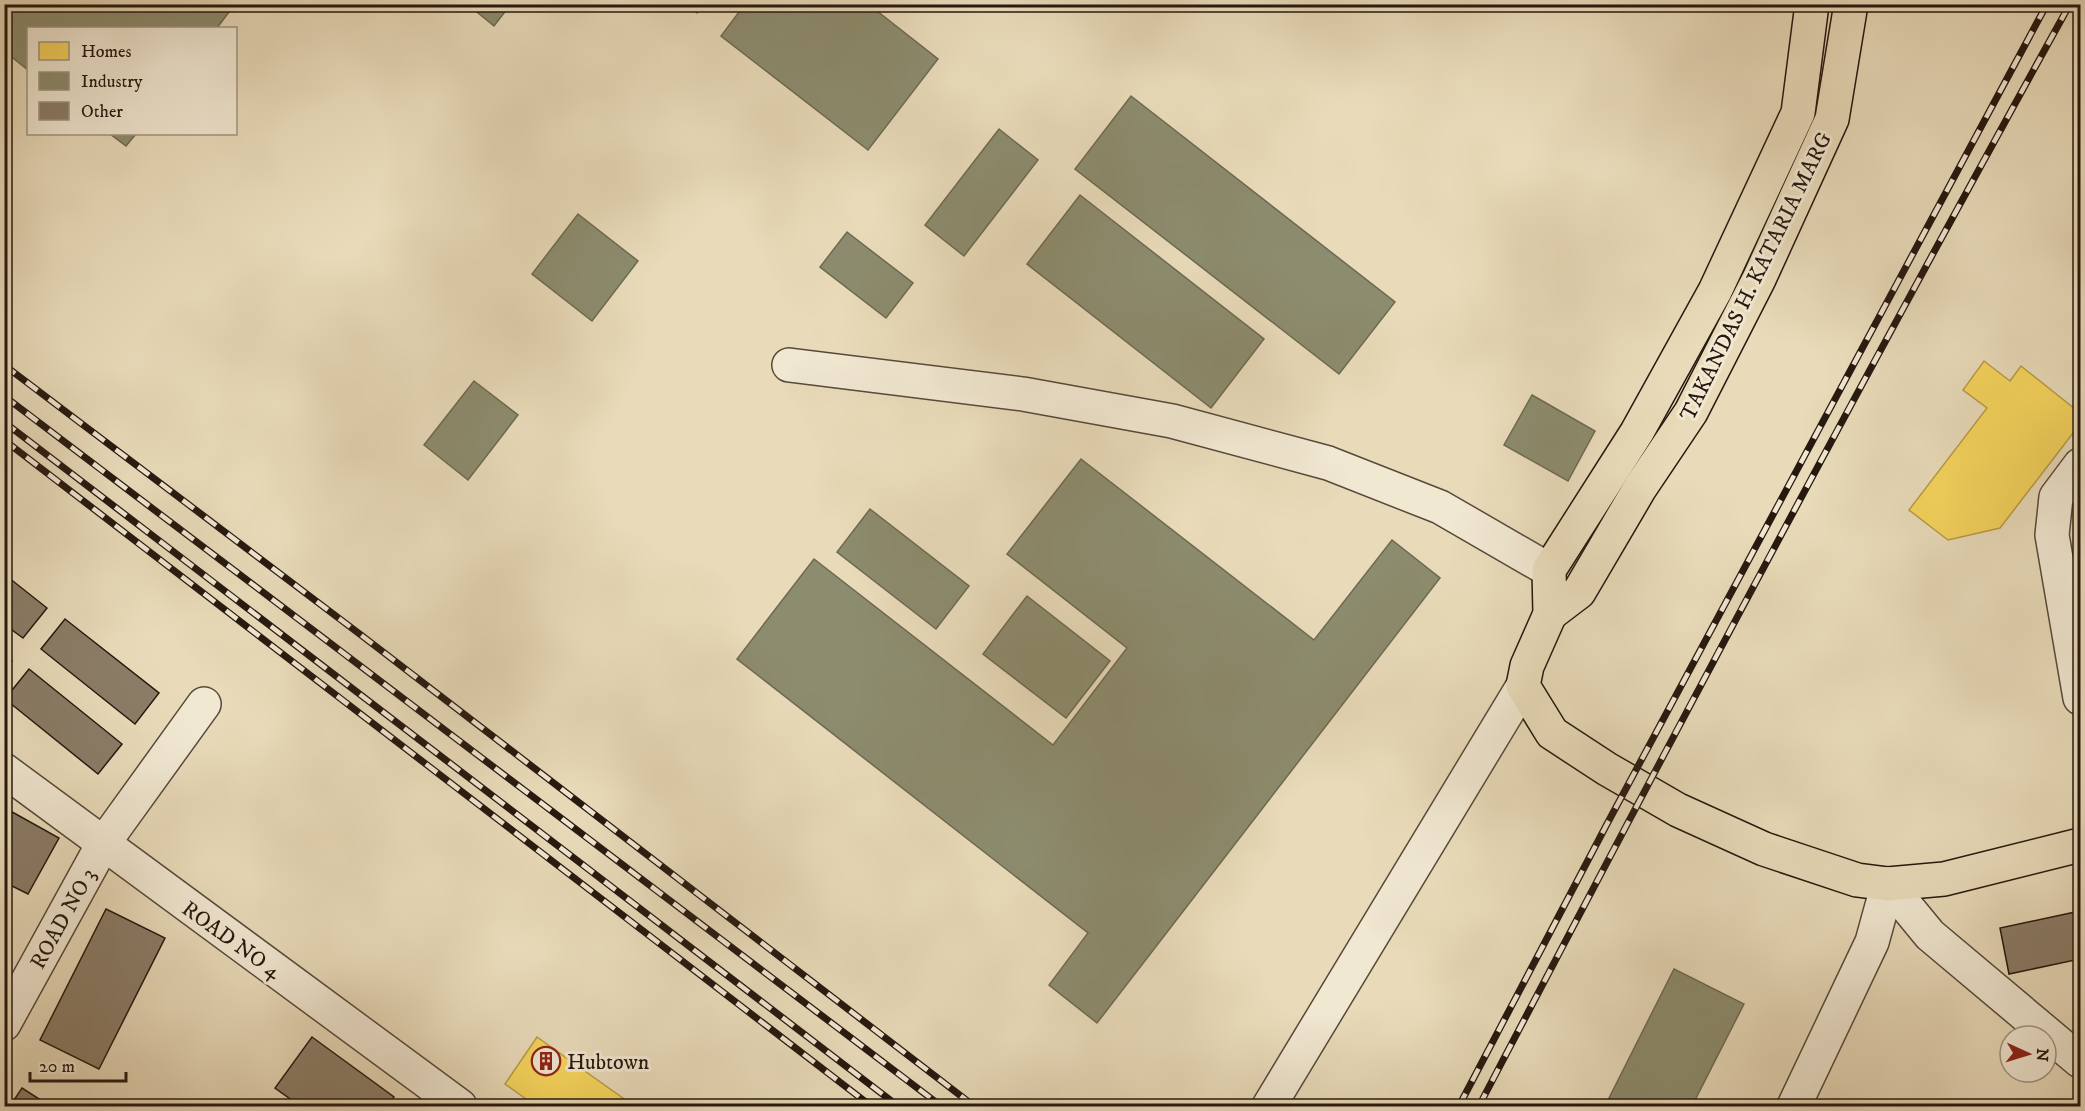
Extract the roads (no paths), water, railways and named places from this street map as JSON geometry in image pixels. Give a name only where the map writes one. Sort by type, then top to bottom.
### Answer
[{"type":"main road","name":"TAKANDAS H. KATARIA MARG","points":[[1523,686],[1527,666],[1550,614],[1549,570],[1637,432],[1715,291],[1798,112],[1812,4]]},
{"type":"main road","name":"TAKANDAS H. KATARIA MARG","points":[[1550,614],[1579,592],[1640,488],[1691,412],[1759,279],[1832,119],[1851,4]]},
{"type":"main road","points":[[1798,112],[1832,119]]},
{"type":"main road","points":[[1697,324],[1726,343]]},
{"type":"main road","points":[[1613,470],[1640,488]]},
{"type":"main road","points":[[1523,686],[1552,733],[1607,769],[1678,810],[1764,849],[1857,880],[1888,884],[1944,879],[2080,845]]},
{"type":"street","points":[[789,365],[1035,396],[1172,421],[1317,460],[1440,507],[1549,570]]},
{"type":"street","points":[[2080,465],[2056,497],[2052,535],[2080,698]]},
{"type":"street","points":[[1269,1107],[1523,686]]},
{"type":"street","name":"ROAD NO 3","points":[[4,1024],[103,844],[204,704]]},
{"type":"street","name":"ROAD NO 4","points":[[4,770],[460,1107]]},
{"type":"street","points":[[1888,884],[1930,935],[2080,1061]]},
{"type":"street","points":[[1794,1107],[1872,942],[1888,884]]},
{"type":"railway","points":[[1459,1106],[1607,824],[2047,4]]},
{"type":"railway","points":[[1479,1106],[1771,554],[2070,4]]},
{"type":"railway","points":[[4,365],[361,635],[974,1106]]},
{"type":"railway","points":[[4,396],[941,1106]]},
{"type":"railway","points":[[4,422],[898,1106]]},
{"type":"railway","points":[[4,440],[871,1106]]},
{"type":"place","name":"Hubtown","points":[[546,1061]]}]
